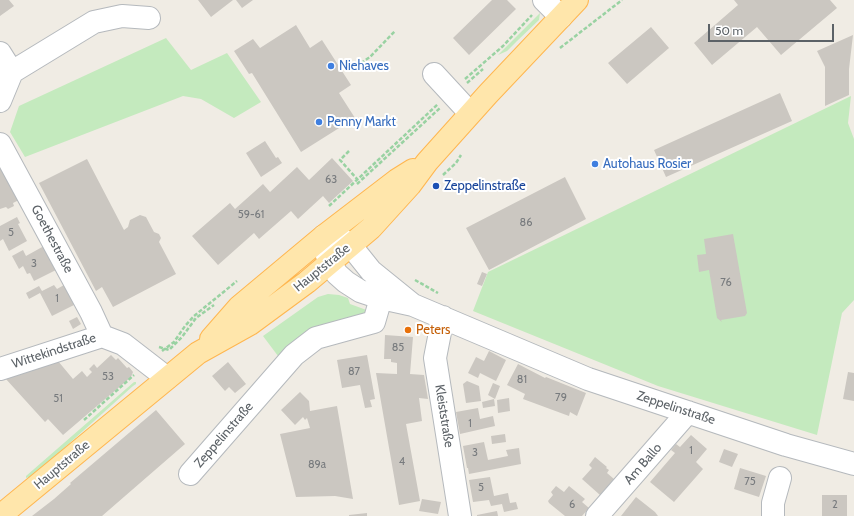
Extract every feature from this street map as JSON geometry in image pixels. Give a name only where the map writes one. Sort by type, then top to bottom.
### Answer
[{"type":"main road","name":"Hauptstraße","points":[[198,353],[250,324],[330,263],[371,228],[410,185],[427,162],[470,113],[577,0]]},
{"type":"main road","name":"Hauptstraße","points":[[0,516],[198,353],[239,307],[324,236],[397,180],[427,162]]},
{"type":"street","points":[[544,1],[561,17]]},
{"type":"street","points":[[0,101],[12,72],[94,22],[122,16],[149,18]]},
{"type":"street","points":[[0,53],[12,72]]},
{"type":"street","points":[[434,74],[470,113]]},
{"type":"street","name":"Goethestraße","points":[[0,144],[91,312],[102,336]]},
{"type":"street","name":"Zeppelinstraße","points":[[413,305],[371,271],[351,246],[340,238],[324,236],[325,250],[330,263],[337,274],[360,291],[381,298],[413,305],[588,379],[786,445],[854,464]]},
{"type":"street","name":"Zeppelinstraße","points":[[190,474],[294,356],[316,338],[374,322],[381,298]]},
{"type":"street","name":"Kleiststraße","points":[[443,317],[435,358],[460,515]]},
{"type":"street","name":"Wittekindstraße","points":[[0,369],[102,336],[123,344],[167,378]]},
{"type":"street","name":"Am Ballo","points":[[597,516],[688,412]]},
{"type":"street","points":[[773,516],[773,503],[780,478]]},
{"type":"path","points":[[325,209],[359,181],[451,92],[502,46],[544,1]]},
{"type":"path","points":[[351,70],[370,57],[395,31]]},
{"type":"path","points":[[349,151],[340,160],[359,181]]},
{"type":"path","points":[[79,424],[174,342],[194,316],[243,277]]},
{"type":"green space","points":[[540,13],[539,20],[507,51],[498,55]]},
{"type":"green space","points":[[166,38],[191,70],[227,53],[261,102],[234,118],[201,99],[183,96],[25,157],[10,132],[19,106]]},
{"type":"green space","points":[[851,96],[848,123],[854,139],[854,300],[842,313],[817,435],[658,386],[473,311],[488,272]]},
{"type":"green space","points":[[328,294],[348,298],[350,304],[372,312],[283,351],[278,356],[263,336],[318,297]]},
{"type":"green space","points":[[134,382],[136,382],[136,384],[33,476],[26,478],[26,476]]},
{"type":"building","points":[[0,0],[9,0],[14,6],[0,16]]},
{"type":"building","points":[[198,0],[233,0],[211,17]]},
{"type":"building","points":[[236,0],[253,0],[242,8]]},
{"type":"building","points":[[492,0],[507,0],[516,9],[469,55],[453,38]]},
{"type":"building","points":[[734,0],[830,0],[837,8],[781,55],[757,27],[712,65],[694,43],[738,5]]},
{"type":"building","points":[[296,25],[310,48],[322,40],[351,85],[339,93],[355,118],[301,152],[252,73],[249,74],[234,51],[253,39],[260,48]]},
{"type":"building","points":[[651,27],[669,48],[627,84],[608,63]]},
{"type":"building","points":[[853,35],[849,69],[849,95],[825,106],[825,67],[817,51]]},
{"type":"building","points":[[780,93],[792,121],[666,177],[654,150]]},
{"type":"building","points":[[265,141],[276,158],[278,157],[282,163],[261,177],[246,153]]},
{"type":"building","points":[[332,158],[353,181],[329,203],[323,196],[298,219],[291,211],[259,239],[254,233],[218,265],[192,236],[230,203],[235,209],[263,184],[270,192],[297,167],[309,180]]},
{"type":"building","points":[[87,159],[124,230],[128,227],[130,220],[140,215],[146,217],[154,232],[159,234],[161,238],[159,242],[176,274],[113,307],[102,287],[96,291],[39,183]]},
{"type":"building","points":[[0,163],[19,200],[13,203],[14,206],[8,209],[6,207],[0,209]]},
{"type":"building","points":[[565,177],[586,219],[489,270],[466,228]]},
{"type":"building","points":[[17,217],[20,223],[18,224],[27,241],[9,251],[3,239],[0,241],[0,226]]},
{"type":"building","points":[[733,234],[747,313],[745,316],[721,320],[722,322],[717,318],[709,270],[699,272],[697,255],[706,254],[704,239]]},
{"type":"building","points":[[44,246],[56,270],[34,281],[30,273],[27,274],[23,266],[19,269],[12,256],[23,250],[26,256]]},
{"type":"building","points":[[482,272],[487,274],[482,286],[477,284]]},
{"type":"building","points":[[54,285],[57,289],[64,285],[74,305],[52,316],[40,293],[29,299],[26,293],[39,286],[42,291]]},
{"type":"building","points":[[77,317],[81,324],[73,329],[69,321]]},
{"type":"building","points":[[385,335],[413,337],[410,374],[424,375],[428,399],[419,398],[422,421],[406,424],[420,501],[399,505],[376,373],[397,374],[397,363],[391,362],[391,359],[384,359]]},
{"type":"building","points":[[489,351],[506,360],[496,381],[480,373],[478,378],[468,373],[476,357],[484,361]]},
{"type":"building","points":[[111,355],[116,360],[118,358],[127,368],[129,367],[133,372],[131,377],[63,435],[48,419],[45,422],[5,378],[58,361],[73,379],[82,371],[87,377],[92,372],[89,369],[94,364],[97,368]]},
{"type":"building","points":[[367,355],[375,399],[370,400],[372,407],[365,408],[360,385],[342,388],[337,360]]},
{"type":"building","points":[[228,362],[246,384],[235,393],[229,387],[225,391],[212,376]]},
{"type":"building","points":[[518,364],[545,378],[546,377],[586,393],[577,416],[570,412],[569,416],[523,399],[525,394],[507,385]]},
{"type":"building","points":[[848,372],[854,373],[854,401],[843,399]]},
{"type":"building","points":[[467,381],[479,386],[481,401],[466,403],[463,384]]},
{"type":"building","points":[[493,383],[500,386],[495,399],[488,395]]},
{"type":"building","points":[[300,392],[309,401],[310,411],[337,406],[353,499],[335,496],[296,497],[280,434],[310,428],[307,418],[305,420],[303,417],[295,425],[281,410]]},
{"type":"building","points":[[509,398],[510,411],[498,413],[497,400]]},
{"type":"building","points":[[494,399],[495,406],[483,408],[482,402]]},
{"type":"building","points":[[478,408],[480,419],[493,416],[495,426],[460,434],[456,412]]},
{"type":"building","points":[[156,410],[185,444],[102,516],[32,516],[54,499],[71,484],[70,483]]},
{"type":"building","points":[[505,434],[506,442],[492,444],[491,436]]},
{"type":"building","points":[[691,435],[707,449],[696,462],[703,469],[674,502],[650,482],[675,453],[671,450],[676,444],[680,447]]},
{"type":"building","points":[[484,442],[488,460],[508,456],[506,450],[519,448],[521,464],[469,474],[463,446]]},
{"type":"building","points":[[724,449],[738,454],[732,467],[719,462]]},
{"type":"building","points":[[595,457],[607,467],[606,468],[609,470],[607,473],[614,479],[600,495],[582,479],[592,468],[589,465]]},
{"type":"building","points":[[740,468],[766,476],[759,497],[734,489]]},
{"type":"building","points":[[490,477],[494,496],[508,493],[510,503],[516,502],[518,509],[504,512],[502,504],[491,506],[489,500],[473,502],[469,480]]},
{"type":"building","points":[[556,486],[564,492],[569,486],[585,499],[582,502],[589,508],[582,516],[565,516],[549,503],[548,501],[553,495],[551,492]]},
{"type":"building","points":[[822,495],[847,495],[847,516],[822,516]]},
{"type":"building","points":[[636,497],[655,512],[658,516],[621,516]]},
{"type":"building","points":[[422,499],[441,502],[438,514],[419,511]]},
{"type":"building","points":[[497,511],[498,516],[477,516],[477,515]]},
{"type":"building","points":[[367,513],[367,516],[349,516],[349,515]]},
{"type":"place","name":"Niehaves","points":[[331,66]]},
{"type":"place","name":"Penny Markt","points":[[319,122]]},
{"type":"place","name":"Autohaus Rosier","points":[[595,164]]},
{"type":"place","name":"Zeppelinstraße","points":[[436,186]]},
{"type":"place","name":"Peters","points":[[408,330]]}]
